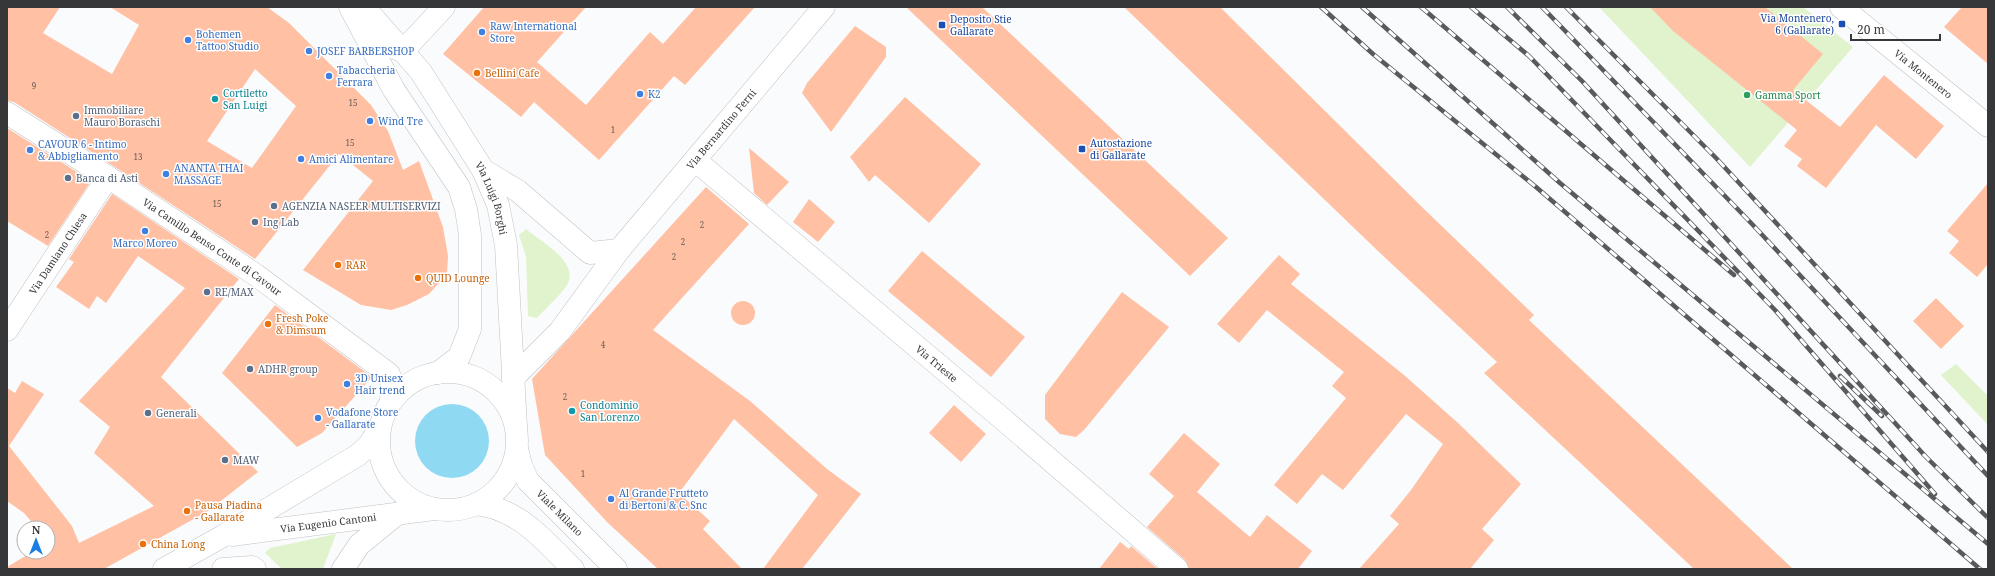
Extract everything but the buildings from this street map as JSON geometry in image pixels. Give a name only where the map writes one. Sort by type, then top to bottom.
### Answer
[{"type":"street","points":[[350,7],[394,90],[458,187],[466,209],[470,235],[470,329],[459,358],[438,373],[414,381],[401,390],[391,401],[384,414],[379,429],[379,454],[389,478],[402,494],[410,500],[434,509],[455,510],[476,504],[491,496],[502,484],[511,470],[517,449],[516,427],[505,402],[490,386],[465,374],[438,373]]},
{"type":"street","name":"Via Luigi Borghi","points":[[364,7],[422,72],[483,170],[498,205],[506,246],[516,427]]},
{"type":"street","points":[[368,40],[403,51],[444,7]]},
{"type":"street","name":"Via Bernardino Ferni","points":[[513,378],[560,331],[619,250],[824,7]]},
{"type":"street","name":"Via Montenero","points":[[1841,7],[1988,126]]},
{"type":"street","name":"Via Camillo Benso Conte di Cavour","points":[[7,113],[108,177],[256,275],[389,374],[392,386],[391,401]]},
{"type":"street","name":"Via Trieste","points":[[695,160],[1005,421],[1177,569]]},
{"type":"street","points":[[483,170],[518,191],[590,253],[619,250]]},
{"type":"street","name":"Via Damiano Chiesa","points":[[7,330],[108,177]]},
{"type":"street","name":"Via Eugenio Cantoni","points":[[164,569],[223,536],[358,455],[368,445],[379,429]]},
{"type":"street","name":"Viale Milano","points":[[517,449],[521,465],[528,481],[616,569]]},
{"type":"street","points":[[476,504],[489,506],[519,519],[531,527],[555,559],[573,569]]},
{"type":"street","name":"Via Eugenio Cantoni","points":[[223,536],[434,509]]},
{"type":"street","points":[[343,569],[359,545],[398,513]]},
{"type":"street","points":[[223,569],[252,567],[255,569]]},
{"type":"green space","name":"Gamma Sport","points":[[1803,7],[1853,47],[1750,167],[1600,8]]},
{"type":"green space","points":[[526,229],[563,259],[568,267],[570,275],[566,287],[537,318],[528,316],[526,257],[519,235]]},
{"type":"green space","points":[[1956,364],[1988,396],[1988,425],[1941,375]]},
{"type":"green space","points":[[336,534],[323,569],[282,569],[265,553],[270,548]]},
{"type":"water","points":[[452,404],[466,407],[478,415],[486,427],[489,441],[486,455],[478,467],[466,475],[452,478],[438,475],[426,467],[418,455],[415,441],[418,427],[426,415],[438,407]]},
{"type":"railway","points":[[1321,7],[1373,54],[1536,187],[1980,569]]},
{"type":"railway","points":[[1362,7],[1560,183],[1988,544]]},
{"type":"railway","points":[[1421,7],[1734,275]]},
{"type":"railway","points":[[1471,7],[1529,56],[1775,310],[1935,494]]},
{"type":"railway","points":[[1507,7],[1582,81],[1927,458]]},
{"type":"railway","points":[[1542,7],[1752,224],[1988,476]]},
{"type":"railway","points":[[1566,7],[1716,158],[1988,452]]},
{"type":"railway","points":[[1840,376],[1882,416]]},
{"type":"railway","points":[[1923,454],[1988,518]]},
{"type":"place","name":"Via Montenero, 6 (Gallarate)","points":[[1842,24]]},
{"type":"place","name":"Deposito Stie Gallarate","points":[[942,25]]},
{"type":"place","name":"Raw International Store","points":[[482,32]]},
{"type":"place","name":"Bohemen Tattoo Studio","points":[[188,40]]},
{"type":"place","name":"JOSEF BARBERSHOP","points":[[309,51]]},
{"type":"place","name":"Bellini Cafe","points":[[477,73]]},
{"type":"place","name":"Tabaccheria Ferrara","points":[[329,76]]},
{"type":"place","name":"K2","points":[[640,94]]},
{"type":"place","name":"Gamma Sport","points":[[1747,95]]},
{"type":"place","name":"Cortiletto San Luigi","points":[[215,99]]},
{"type":"place","name":"Immobiliare Mauro Boraschi","points":[[76,116]]},
{"type":"place","name":"Wind Tre","points":[[370,121]]},
{"type":"place","name":"Autostazione di Gallarate","points":[[1082,149]]},
{"type":"place","name":"CAVOUR 6 - Intimo & Abbigliamento","points":[[30,150]]},
{"type":"place","name":"Amici Alimentare","points":[[301,159]]},
{"type":"place","name":"ANANTA THAI MASSAGE","points":[[166,174]]},
{"type":"place","name":"Banca di Asti","points":[[68,178]]},
{"type":"place","name":"AGENZIA NASEER MULTISERVIZI","points":[[274,206]]},
{"type":"place","name":"Ing Lab","points":[[255,222]]},
{"type":"place","name":"Marco Moreo","points":[[145,231]]},
{"type":"place","name":"RAR","points":[[338,265]]},
{"type":"place","name":"QUID Lounge","points":[[418,278]]},
{"type":"place","name":"RE/MAX","points":[[207,292]]},
{"type":"place","name":"Fresh Poke & Dimsum","points":[[268,324]]},
{"type":"place","name":"ADHR group","points":[[250,369]]},
{"type":"place","name":"3D Unisex Hair trend","points":[[347,384]]},
{"type":"place","name":"Condominio San Lorenzo","points":[[572,411]]},
{"type":"place","name":"Generali","points":[[148,413]]},
{"type":"place","name":"Vodafone Store - Gallarate","points":[[318,418]]},
{"type":"place","name":"MAW","points":[[225,460]]},
{"type":"place","name":"Al Grande Frutteto di Bertoni & C. Snc","points":[[611,499]]},
{"type":"place","name":"Pausa Piadina - Gallarate","points":[[187,511]]},
{"type":"place","name":"China Long","points":[[143,544]]}]
